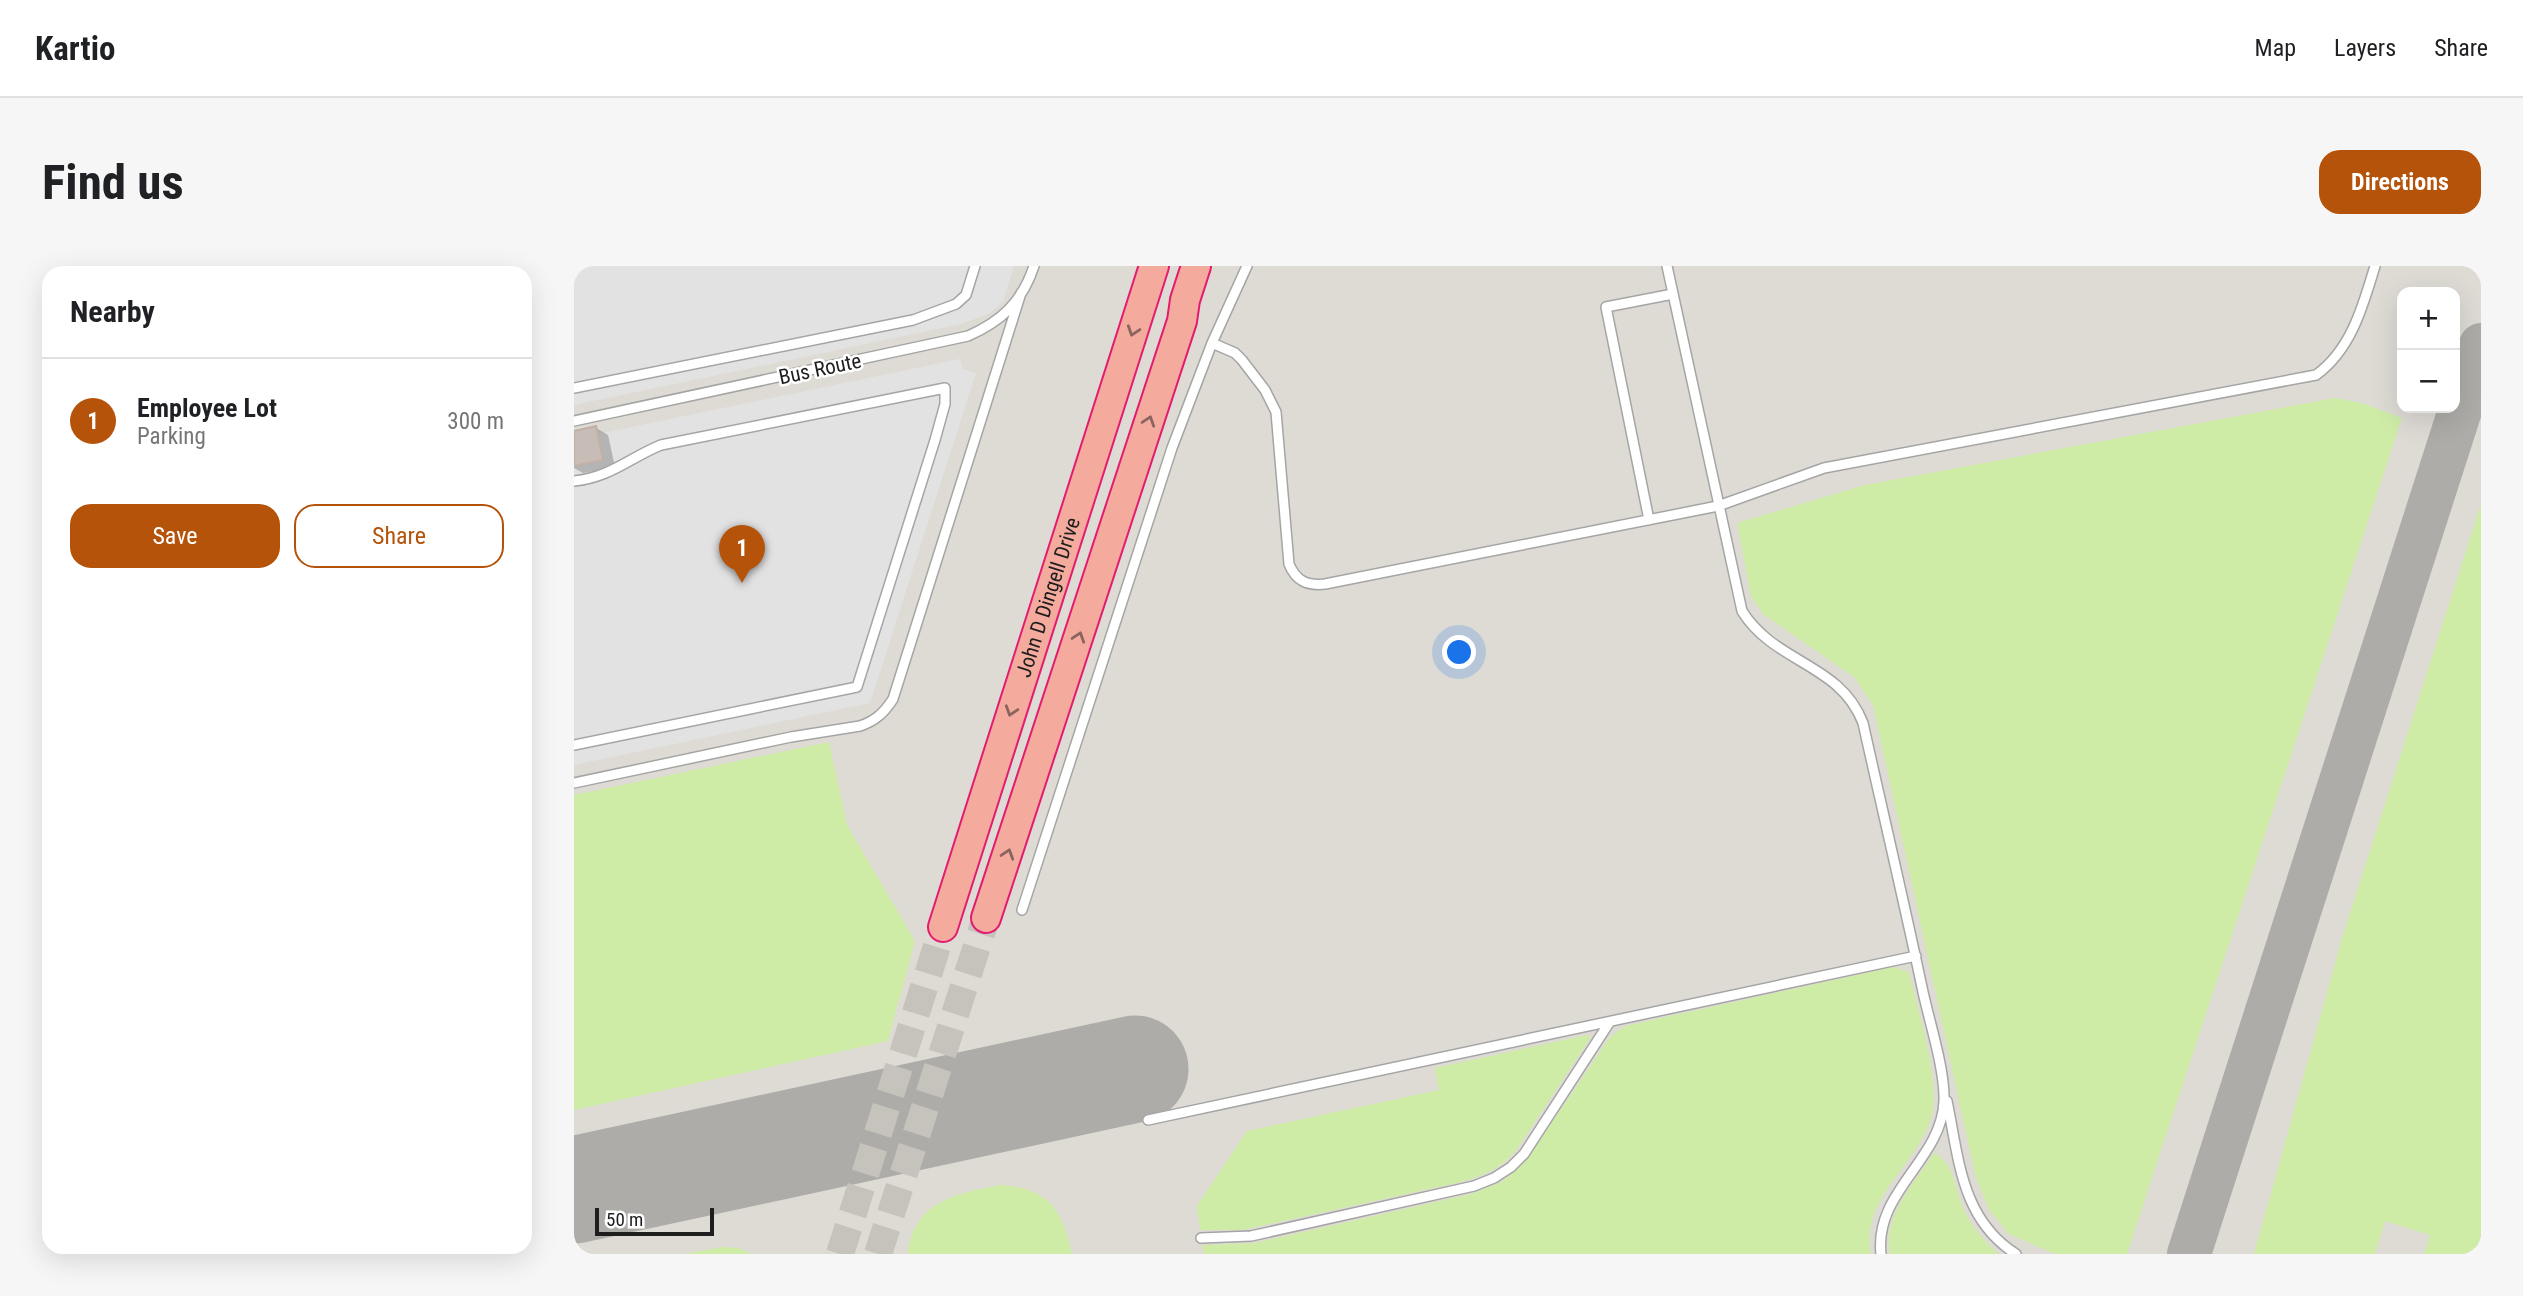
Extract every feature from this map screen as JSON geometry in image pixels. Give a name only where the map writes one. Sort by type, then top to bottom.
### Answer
[{"type":"highway","name":"John D Dingell Drive","points":[[943,927],[1154,266]]},
{"type":"highway","name":"John D Dingell Drive","points":[[986,918],[1182,321],[1185,300],[1196,266]]},
{"type":"highway","points":[[1182,321],[1193,302],[1206,266]]},
{"type":"lane","points":[[574,388],[913,320],[956,304],[966,295],[975,266]]},
{"type":"lane","name":"Bus Route","points":[[574,421],[952,341],[989,327],[1012,307],[1034,266]]},
{"type":"lane","points":[[1022,910],[1172,448],[1212,343],[1247,266]]},
{"type":"lane","points":[[1667,266],[1742,611],[1764,638],[1837,684],[1849,695],[1858,709],[1916,956],[1965,1188],[1974,1210],[1994,1236],[2016,1254]]},
{"type":"lane","points":[[1212,343],[1242,359],[1265,390],[1276,412],[1287,553],[1293,573],[1300,581],[1313,585],[1718,506],[1824,468],[2316,375],[2327,367],[2353,331],[2375,266]]},
{"type":"lane","points":[[574,783],[791,737],[860,726],[871,723],[885,711],[893,699],[1021,293]]},
{"type":"lane","points":[[1650,520],[1606,307],[1673,294]]},
{"type":"lane","points":[[574,481],[590,480],[615,471],[639,454],[661,445],[945,388],[945,404],[935,440],[856,687],[574,745]]},
{"type":"lane","points":[[1149,1120],[1916,956]]},
{"type":"lane","points":[[1201,1238],[1251,1236],[1446,1193],[1494,1178],[1524,1154],[1609,1023]]},
{"type":"lane","points":[[1881,1254],[1880,1229],[1884,1216],[1927,1148],[1943,1115],[1943,1082]]},
{"type":"shaded area","points":[[574,266],[2481,266],[2481,1254],[574,1254]]},
{"type":"shaded area","points":[[574,266],[1014,266],[1003,302],[990,313],[961,324],[574,405]]},
{"type":"shaded area","points":[[960,359],[962,369],[976,373],[870,703],[574,765],[574,466],[603,460],[598,434]]},
{"type":"green space","points":[[2335,398],[2362,403],[2402,418],[2127,1254],[2055,1254],[2009,1234],[1989,1210],[1975,1174],[1873,705],[1854,677],[1763,614],[1751,596],[1737,523],[1865,485]]},
{"type":"green space","points":[[2481,504],[2481,1254],[2424,1254],[2430,1235],[2385,1221],[2375,1254],[2254,1254],[2343,935]]},
{"type":"green space","points":[[829,742],[847,825],[915,941],[888,1041],[574,1110],[574,795]]},
{"type":"green space","points":[[1893,967],[1909,972],[1930,1062],[1934,1097],[1927,1129],[1874,1214],[1870,1233],[1871,1254],[1204,1254],[1202,1245],[1254,1243],[1471,1194],[1502,1182],[1525,1162],[1610,1037],[1625,1026]]},
{"type":"green space","points":[[1587,1035],[1591,1037],[1519,1146],[1501,1165],[1486,1173],[1461,1182],[1241,1230],[1200,1230],[1197,1206],[1247,1131],[1439,1090],[1435,1068]]},
{"type":"green space","points":[[1934,1153],[1950,1170],[1971,1223],[1999,1254],[1890,1254],[1889,1240],[1895,1213]]},
{"type":"green space","points":[[1001,1185],[1031,1191],[1051,1205],[1064,1226],[1072,1254],[908,1254],[912,1236],[928,1211],[954,1196]]},
{"type":"green space","points":[[723,1247],[738,1248],[752,1254],[683,1254]]},
{"type":"building","points":[[596,426],[603,460],[574,466],[574,431]]},
{"type":"taxiway","points":[[2189,1254],[2481,345]]},
{"type":"runway","points":[[574,1190],[1135,1069]]},
{"type":"tunnel","points":[[878,1254],[986,918]]},
{"type":"tunnel","points":[[840,1254],[943,927]]},
{"type":"place","name":"Employee Lot","points":[[742,583]]}]
